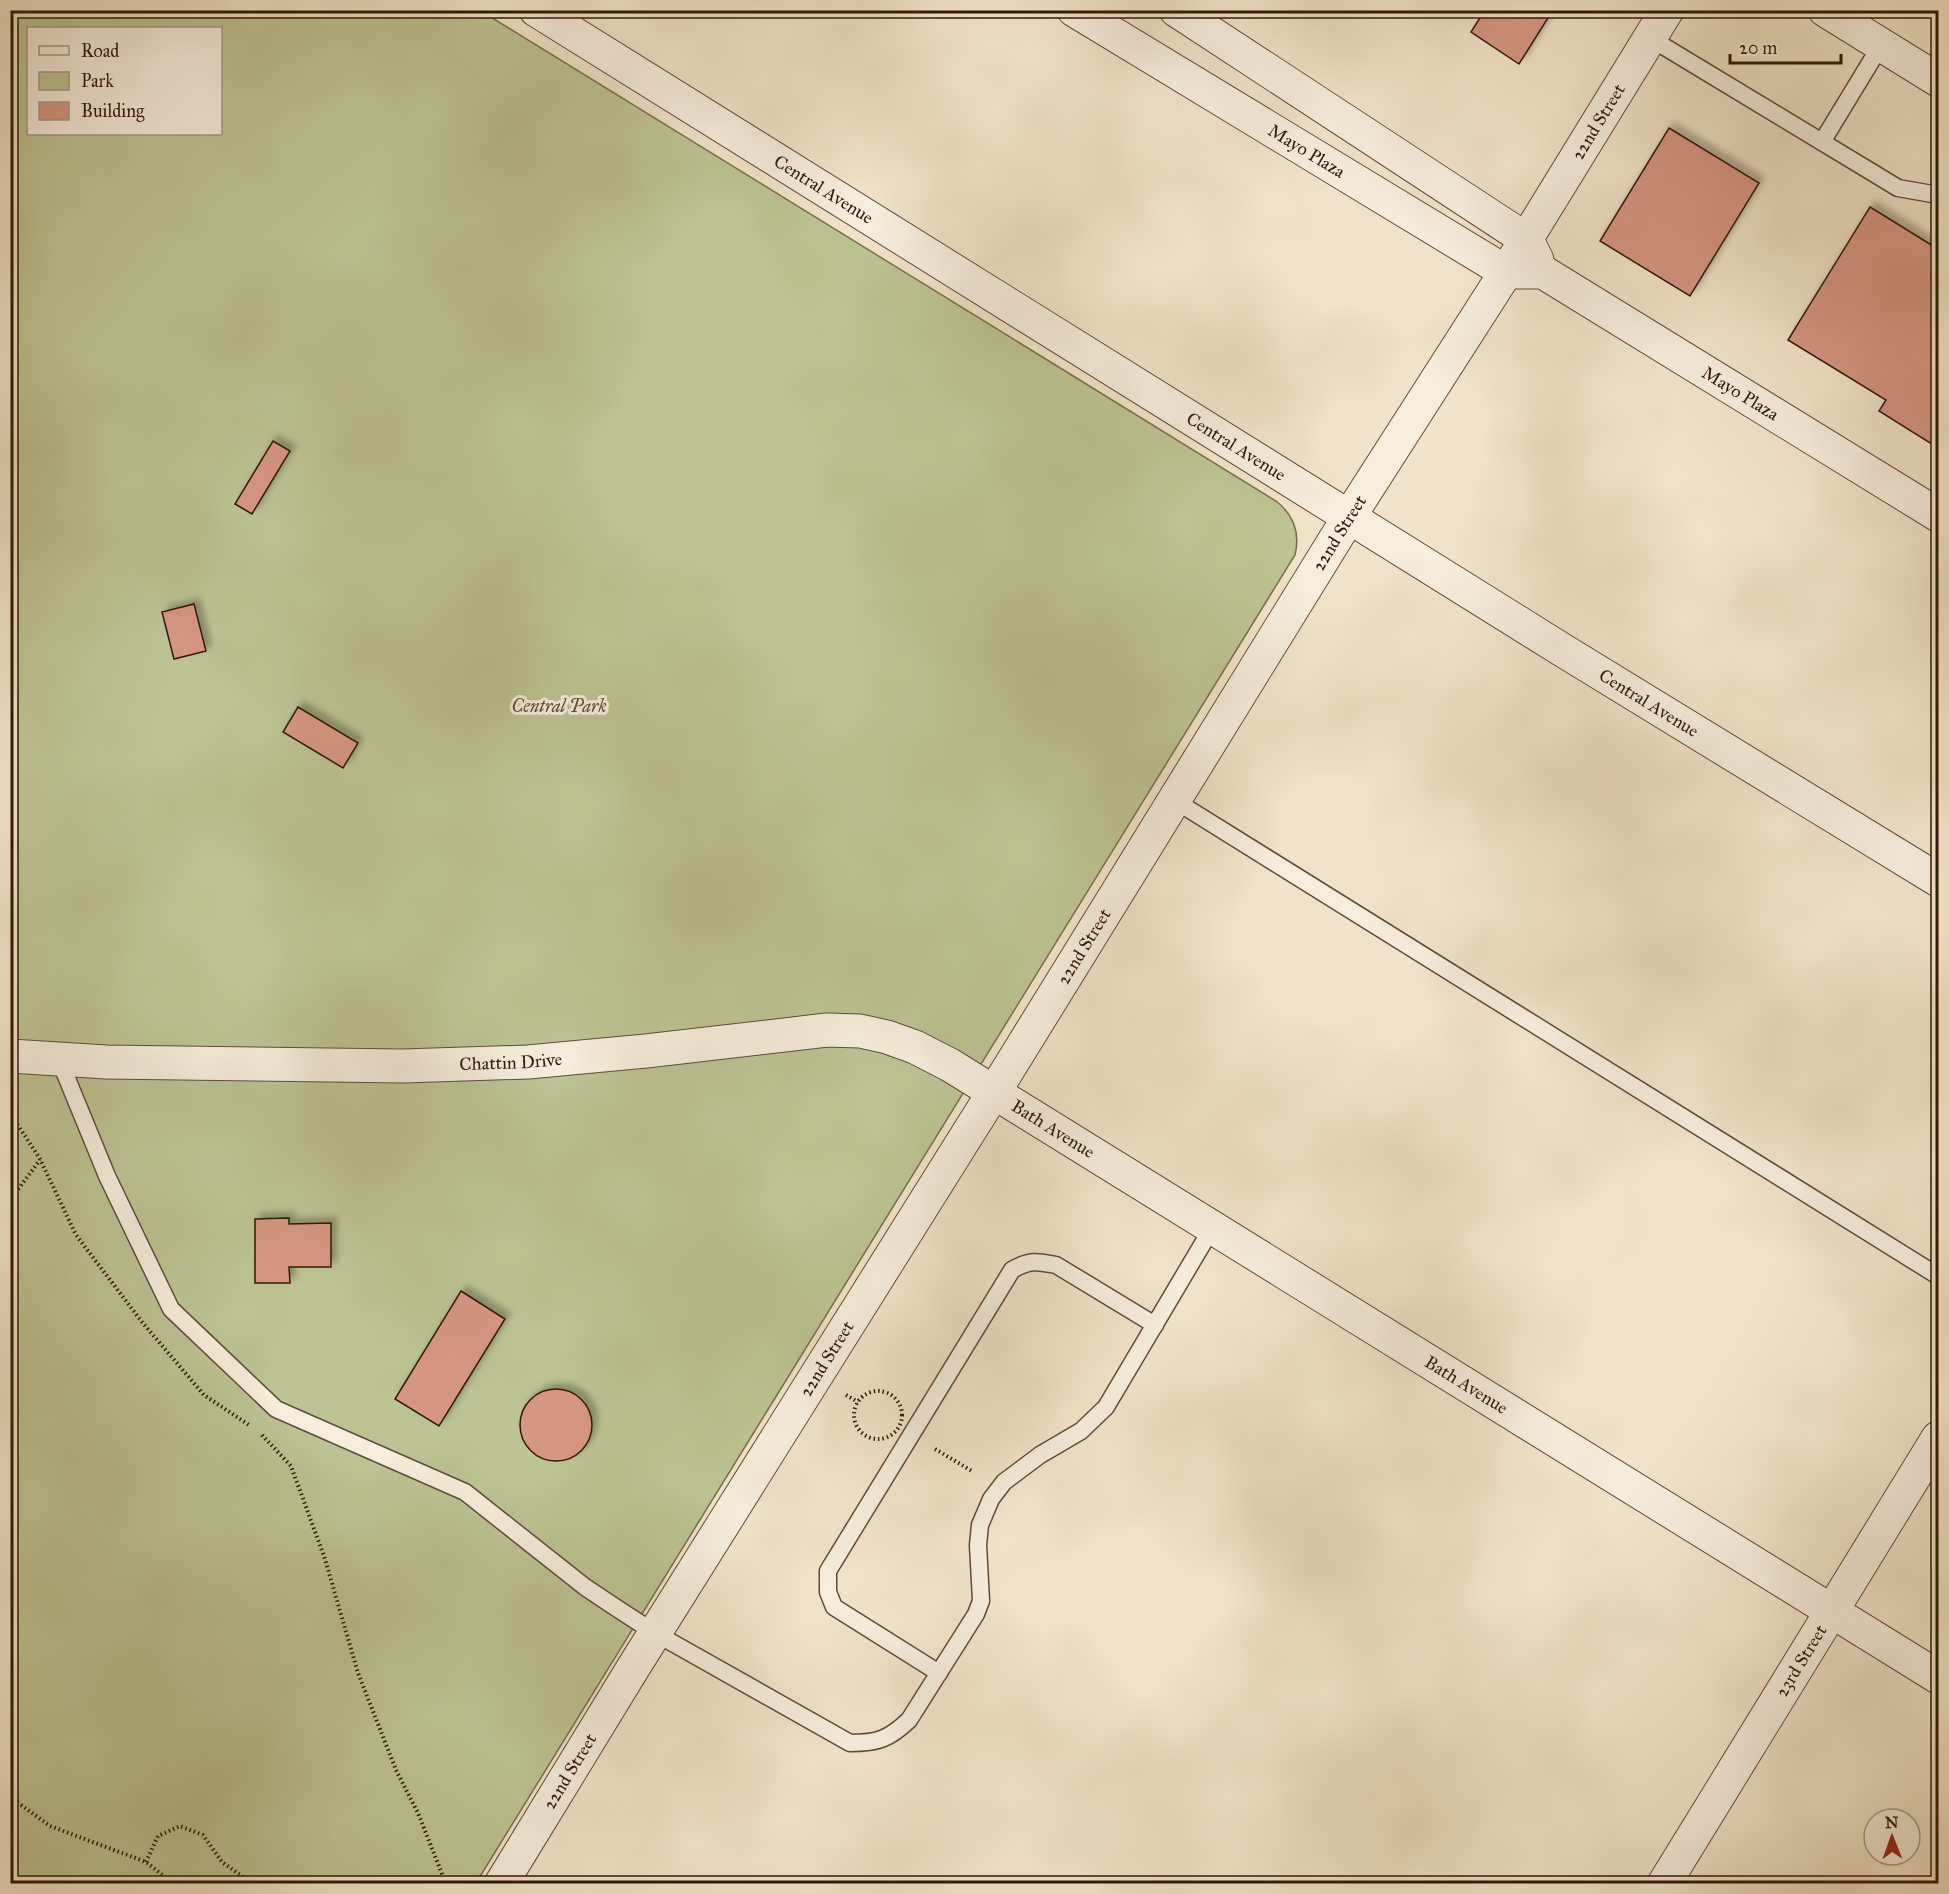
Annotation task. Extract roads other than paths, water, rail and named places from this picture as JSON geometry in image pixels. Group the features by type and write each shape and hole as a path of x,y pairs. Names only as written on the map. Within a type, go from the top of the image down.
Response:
{"street":[{"name":"Central Avenue","path":"536,10 1349,517 1938,880"},
{"name":"Mayo Plaza","path":"1074,10 1506,272"},
{"path":"1176,10 1527,240 1543,272 1506,272"},
{"name":"22nd Street","path":"501,1884 655,1633 994,1093 1349,517 1527,240 1667,10"},
{"path":"1825,10 1938,80"},
{"name":"Mayo Plaza","path":"1543,272 1938,515"},
{"name":"Chattin Drive","path":"10,1056 106,1062 402,1066 505,1063 646,1051 827,1030 860,1031 915,1047 950,1065 994,1093"},
{"name":"Bath Avenue","path":"994,1093 1938,1677"},
{"name":"23rd Street","path":"1664,1884 1938,1438"}],"lane":[{"path":"1650,38 1898,188 1938,195"},
{"path":"1822,142 1881,45"},
{"path":"1174,800 1938,1276"},
{"path":"59,1059 107,1176 171,1309 276,1409 465,1491 585,1587 655,1633 850,1743 871,1743 894,1734 909,1720 976,1614 981,1601 978,1545 980,1525 992,1499 1004,1482 1040,1455 1081,1431 1106,1407 1212,1228"},
{"path":"939,1673 834,1607 828,1592 828,1571 1006,1279 1012,1270 1025,1263 1039,1261 1056,1265 1155,1325"}],"park label":[{"name":"Central Park","path":"559,706"}]}
